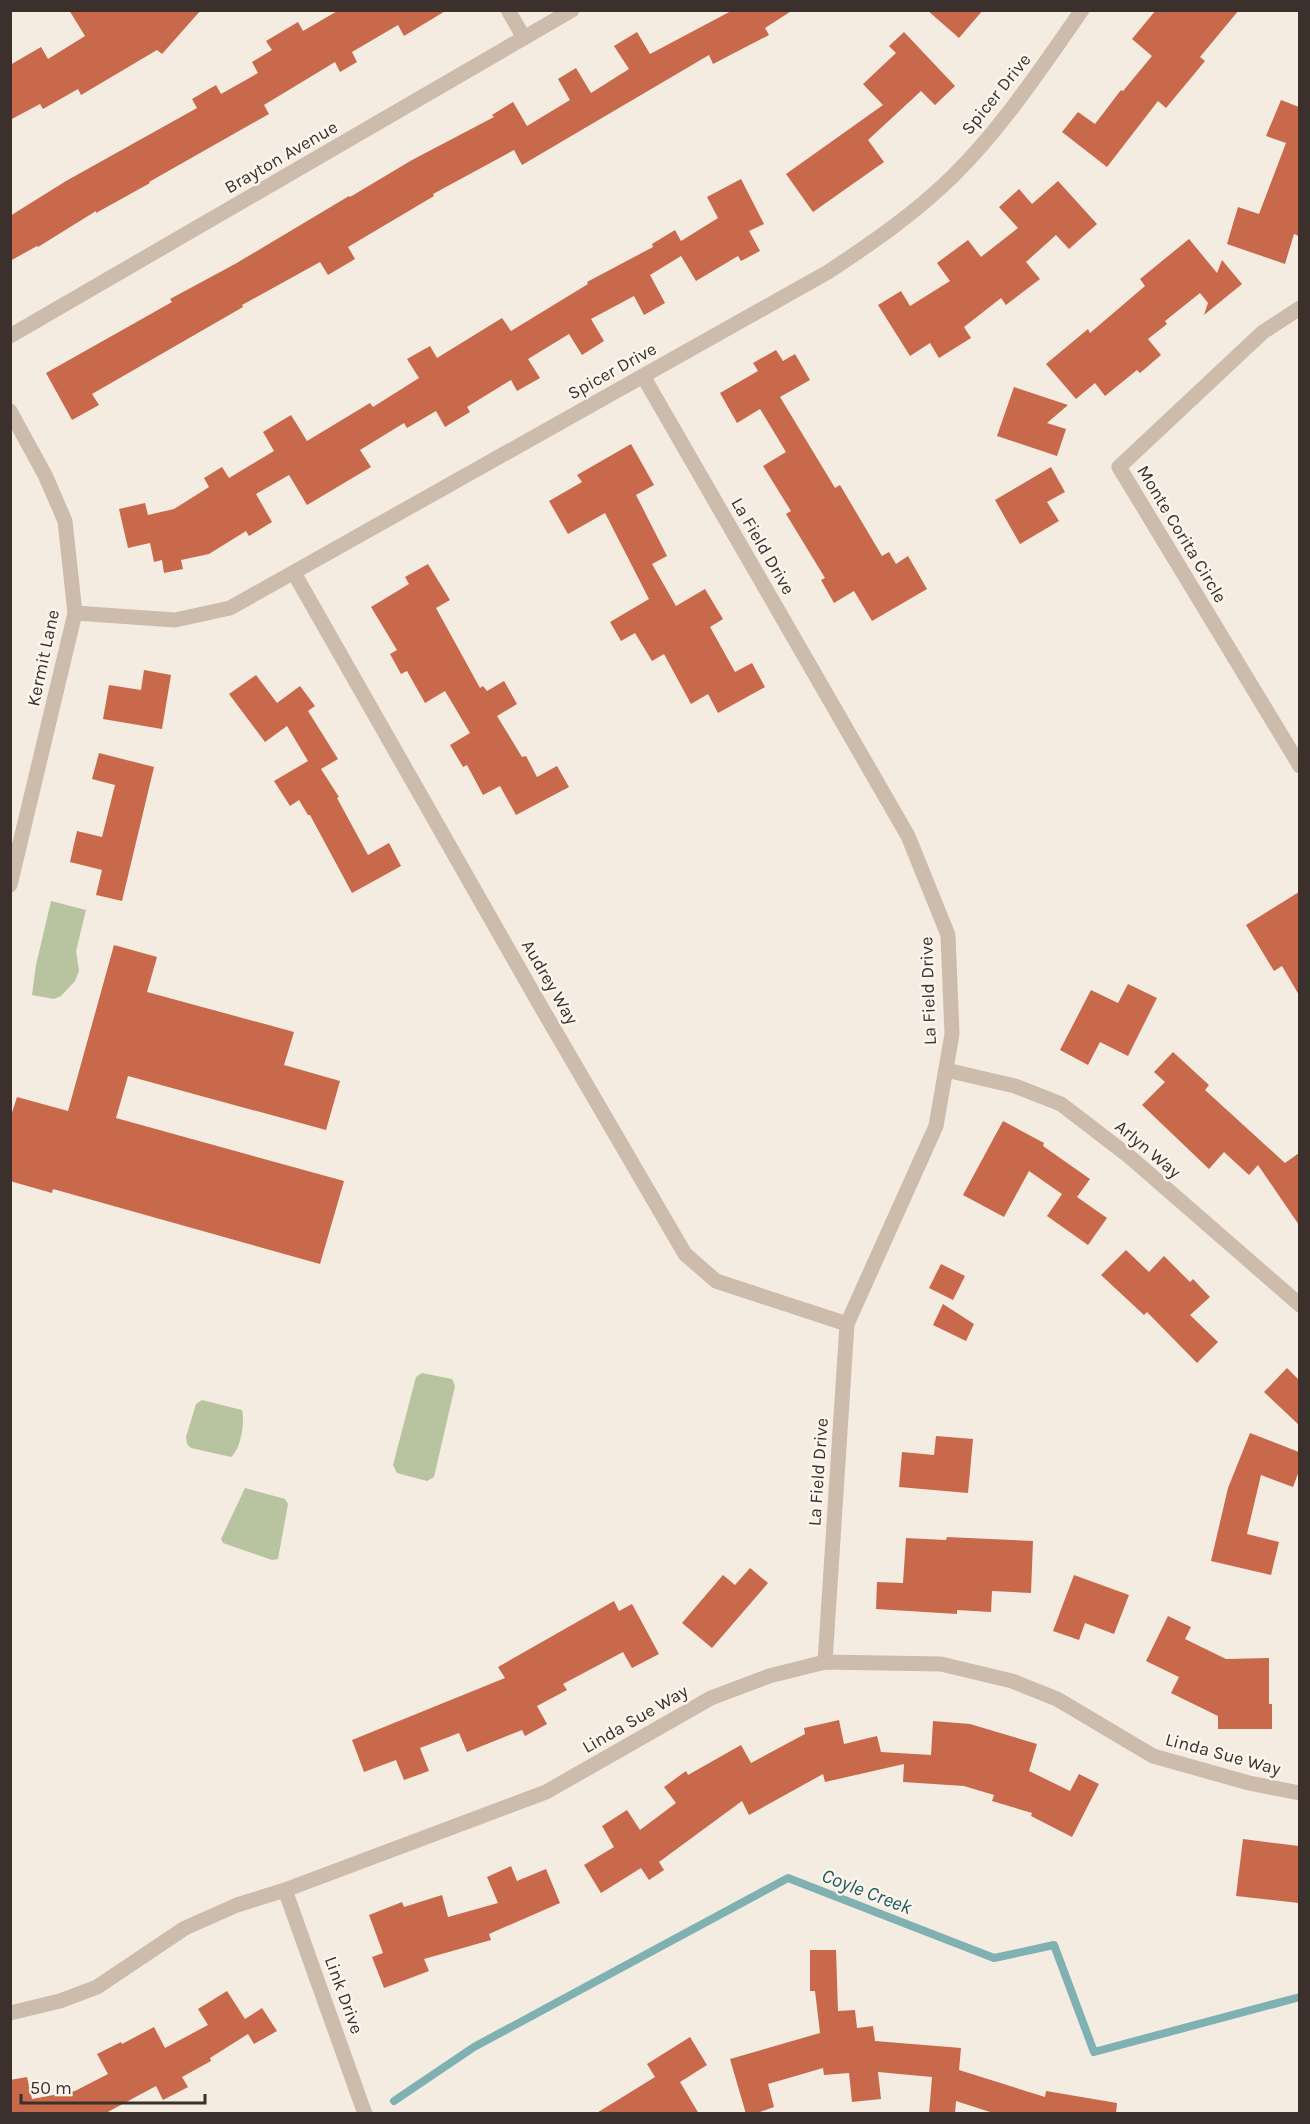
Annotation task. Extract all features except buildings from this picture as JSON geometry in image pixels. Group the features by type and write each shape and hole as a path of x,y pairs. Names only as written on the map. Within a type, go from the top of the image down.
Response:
{"street":[{"path":"508,10 524,38"},
{"name":"Brayton Avenue","path":"10,336 572,10"},
{"name":"Spicer Drive","path":"75,613 175,620 230,608 828,272 874,242 923,204 954,175 1001,121 1082,10"},
{"name":"Monte Corita Circle","path":"1299,308 1263,332 1119,467 1299,766"},
{"name":"La Field Drive","path":"643,376 908,836 948,935 952,1034 936,1126 847,1324 825,1662"},
{"name":"Kermit Lane","path":"10,411 45,475 65,521 75,613 10,885"},
{"name":"Audrey Way","path":"294,573 685,1254 716,1281 847,1324"},
{"name":"Arlyn Way","path":"946,1070 1015,1086 1061,1104 1130,1157 1299,1305"},
{"name":"Linda Sue Way","path":"10,2013 60,2001 97,1988 185,1928 237,1905 285,1890 546,1792 711,1698 769,1676 825,1662 941,1664 1012,1681 1058,1699 1153,1756 1249,1784 1299,1793"},
{"name":"Link Drive","path":"285,1890 365,2114"}],"green space":[{"path":"51,901 86,910 76,951 79,971 75,981 61,996 54,999 32,995 36,965"},
{"path":"422,1373 452,1379 455,1386 434,1477 427,1481 397,1473 393,1465 416,1377"},
{"path":"202,1400 242,1410 241,1435 231,1457 191,1448 187,1444 186,1437 196,1404"},
{"path":"245,1488 285,1499 288,1504 278,1559 272,1560 223,1543 221,1539"}],"waterway":[{"name":"Coyle Creek","path":"394,2101 474,2047 788,1878 994,1958 1054,1945 1094,2052 1300,1997"}]}
